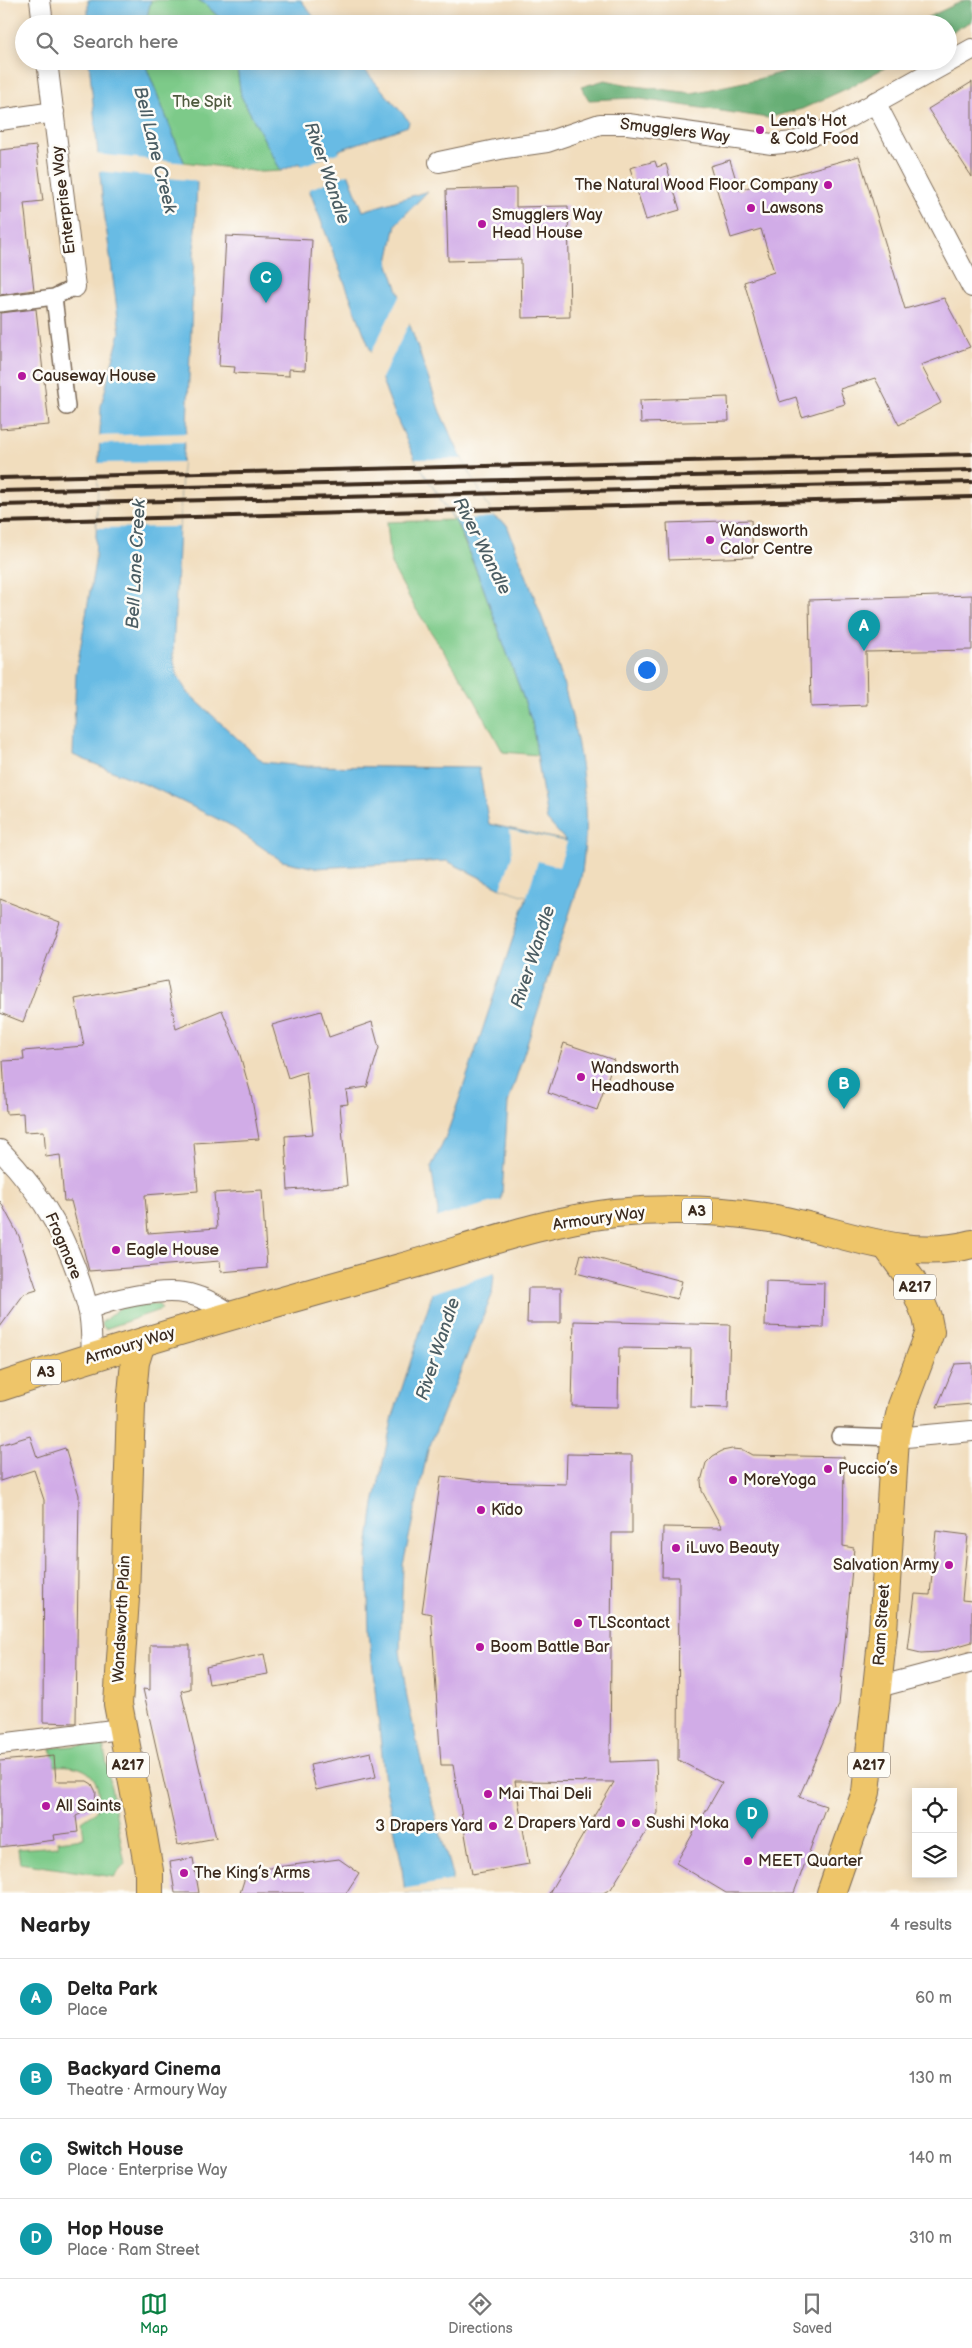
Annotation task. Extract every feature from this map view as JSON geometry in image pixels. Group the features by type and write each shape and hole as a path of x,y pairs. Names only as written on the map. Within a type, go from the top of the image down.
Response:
{"main road":[{"name":"Armoury Way","path":"0,1387 92,1357 505,1237 570,1220 614,1213 670,1210 727,1212 772,1218 888,1248 944,1251 972,1244"},
{"name":"Ram Street","path":"832,1893 866,1792 878,1687 895,1438 902,1406 930,1332 921,1298 912,1280 888,1248"},
{"name":"Wandsworth Plain","path":"141,1343 135,1362 131,1404 125,1598 118,1704 120,1729 149,1871 149,1893"}],"street":[{"path":"40,0 42,15"},
{"name":"Smugglers Way","path":"957,57 972,49"},
{"name":"Enterprise Way","path":"49,70 75,287"},
{"name":"Smugglers Way","path":"439,162 505,148 547,142 600,124 628,124 772,144 795,142 828,129 934,70"},
{"path":"875,102 972,287"},
{"path":"0,120 54,112"},
{"path":"0,304 54,298 75,287"},
{"path":"54,298 67,407"},
{"name":"Frogmore","path":"6,1157 41,1197 55,1220 70,1255 88,1309 92,1357"},
{"path":"88,1309 124,1297 182,1292 215,1304 233,1316"},
{"path":"839,1436 895,1438 972,1431"},
{"path":"878,1687 972,1662"},
{"path":"0,1744 120,1729"}],"green space":[{"path":"151,0 198,0 217,15 147,15"},
{"path":"965,0 972,0 972,21 957,29 957,15 932,15"},
{"name":"The Spit","path":"148,70 237,70 241,96 281,171 261,172 184,162"},
{"path":"790,70 881,70 848,88 802,109 768,118 634,98 589,100 581,87 605,80 634,86 692,93 758,79"},
{"path":"455,520 483,587 532,722 538,755 503,752 471,693 414,606 391,564 387,522"},
{"path":"158,1304 162,1309 105,1329 101,1323 121,1307"},
{"path":"103,1743 125,1864 114,1877 20,1863 18,1849 59,1846 58,1841 84,1838 82,1821 96,1811 98,1790 91,1775 76,1767 55,1766 51,1748"}],"water":[{"path":"88,0 151,0 147,15 88,15"},
{"path":"198,0 301,0 312,15 217,15"},
{"path":"90,70 148,70 184,162 197,183 187,426 182,462 173,656 177,675 187,692 263,762 302,766 479,768 489,824 566,841 547,820 532,722 460,529 415,459 396,417 299,163 281,171 241,96 237,70 365,70 409,121 408,126 339,150 363,211 428,191 396,224 388,262 440,412 462,459 494,517 507,525 554,654 577,742 584,787 585,833 581,878 508,1103 502,1194 492,1295 428,1450 403,1565 400,1651 407,1698 425,1778 452,1875 452,1893 405,1893 401,1861 385,1783 369,1633 367,1556 374,1504 393,1416 431,1298 438,1212 431,1167 445,1139 527,896 501,888 447,861 316,868 282,861 228,824 154,788 73,755 76,673 95,562 101,406 120,332 102,196"}],"pier":[{"path":"342,151 351,173 307,190 298,167"},
{"path":"95,154 187,163 198,181 97,171"},
{"path":"401,293 411,320 380,382 370,355"},
{"path":"189,433 187,442 96,444 96,436"},
{"path":"415,459 462,459 494,517 455,520"},
{"path":"182,462 179,527 97,528 98,463"},
{"path":"510,830 567,842 559,867 538,861 527,896 501,888 512,856"},
{"path":"505,1199 498,1272 429,1294 435,1218"},
{"path":"454,1880 454,1893 403,1893 402,1889"}],"building":[{"path":"972,82 972,177 928,109"},
{"path":"36,146 43,201 24,203 34,290 0,295 0,150"},
{"path":"859,156 905,309 944,298 970,347 921,365 941,403 899,425 875,378 840,389 845,404 802,417 796,397 780,402 744,282 774,272 761,229 731,238 710,166 730,160 739,190"},
{"path":"655,161 657,167 666,164 680,210 646,220 630,168"},
{"path":"516,188 516,207 568,206 570,317 522,318 521,259 448,261 446,190"},
{"path":"226,236 312,240 305,370 289,369 289,376 234,373 235,367 219,366"},
{"name":"Causeway House","path":"36,309 49,425 0,429 0,313"},
{"path":"728,397 729,421 641,423 640,400"},
{"name":"Wandsworth Calor Centre","path":"751,520 753,557 669,560 667,523"},
{"path":"972,595 972,650 866,652 867,705 811,707 809,600"},
{"path":"0,899 60,922 23,1022 0,1013"},
{"path":"167,981 176,1029 222,1010 240,1055 251,1094 259,1139 194,1143 198,1191 145,1195 148,1233 217,1228 214,1193 262,1190 267,1268 221,1272 220,1261 89,1271 71,1201 64,1201 60,1155 46,1157 44,1131 24,1132 23,1113 6,1114 3,1061 24,1060 23,1051 84,1046 75,999"},
{"path":"321,1011 329,1037 372,1022 379,1048 367,1087 346,1090 348,1104 340,1105 347,1186 288,1190 285,1136 313,1134 306,1072 288,1078 272,1025"},
{"name":"Wandsworth Headhouse","path":"564,1043 614,1060 597,1110 548,1093"},
{"path":"0,1201 19,1236 37,1290 24,1294 0,1327"},
{"path":"581,1254 682,1281 677,1299 576,1273"},
{"path":"766,1281 824,1283 823,1328 765,1326"},
{"path":"528,1288 561,1288 561,1323 527,1323"},
{"path":"574,1321 730,1325 728,1408 690,1407 691,1349 619,1348 618,1407 572,1406"},
{"path":"972,1363 972,1404 937,1407 955,1364"},
{"path":"30,1436 37,1457 65,1448 79,1495 76,1723 43,1722 44,1500 34,1470 0,1481 0,1445"},
{"path":"732,1449 743,1450 752,1455 844,1457 843,1546 854,1548 839,1705 799,1797 826,1806 794,1893 726,1893 676,1863 722,1783 678,1760 679,1577 662,1577 663,1527 722,1528 702,1491 701,1481 706,1463 722,1451"},
{"path":"567,1454 632,1455 632,1533 612,1533 610,1762 656,1760 658,1813 611,1889 603,1893 549,1893 614,1782 515,1781 529,1864 472,1874 453,1765 441,1765 431,1614 422,1612 441,1476 488,1482 566,1484"},
{"name":"Salvation Army","path":"936,1531 968,1535 962,1600 972,1601 972,1642 938,1652 921,1653 908,1650 915,1594 930,1595"},
{"path":"150,1645 190,1645 190,1689 181,1691 216,1838 178,1845 143,1689 150,1690"},
{"path":"264,1654 268,1674 209,1684 206,1667"},
{"path":"371,1752 376,1777 316,1790 310,1765"},
{"name":"All Saints","path":"54,1756 56,1781 87,1781 92,1784 96,1792 95,1803 89,1810 76,1816 78,1832 54,1835 55,1840 0,1847 0,1761"},
{"name":"The King’s Arms","path":"193,1858 199,1893 175,1893 170,1862"},
{"path":"339,1859 359,1873 346,1893 240,1893 247,1871"}],"railway":[{"path":"0,478 972,454"},
{"path":"0,491 972,470"},
{"path":"0,505 972,482"},
{"path":"0,522 972,497"}],"place":[{"name":"Lena's Hot & Cold Food","path":"760,130"},
{"name":"The Natural Wood Floor Company","path":"828,185"},
{"name":"Lawsons","path":"751,208"},
{"name":"Smugglers Way Head House","path":"482,224"},
{"name":"Switch House","path":"266,303"},
{"name":"Causeway House","path":"22,376"},
{"name":"Wandsworth Calor Centre","path":"710,540"},
{"name":"Delta Park","path":"864,651"},
{"name":"Wandsworth Headhouse","path":"581,1077"},
{"name":"Backyard Cinema","path":"844,1109"},
{"name":"Eagle House","path":"116,1250"},
{"name":"Puccio’s","path":"828,1469"},
{"name":"MoreYoga","path":"733,1480"},
{"name":"Kïdo","path":"481,1510"},
{"name":"iLuvo Beauty","path":"676,1548"},
{"name":"Salvation Army","path":"949,1565"},
{"name":"TLScontact","path":"578,1623"},
{"name":"Boom Battle Bar","path":"480,1647"},
{"name":"Mai Thai Deli","path":"488,1794"},
{"name":"All Saints","path":"46,1806"},
{"name":"2 Drapers Yard","path":"621,1823"},
{"name":"Sushi Moka","path":"636,1823"},
{"name":"3 Drapers Yard","path":"493,1826"},
{"name":"Hop House","path":"752,1839"},
{"name":"MEET Quarter","path":"748,1861"},
{"name":"The King’s Arms","path":"184,1873"}],"water label":[{"name":"Bell Lane Creek","path":"155,150"},
{"name":"River Wandle","path":"327,173"},
{"name":"River Wandle","path":"482,546"},
{"name":"Bell Lane Creek","path":"136,564"},
{"name":"River Wandle","path":"533,957"},
{"name":"River Wandle","path":"438,1349"}]}
